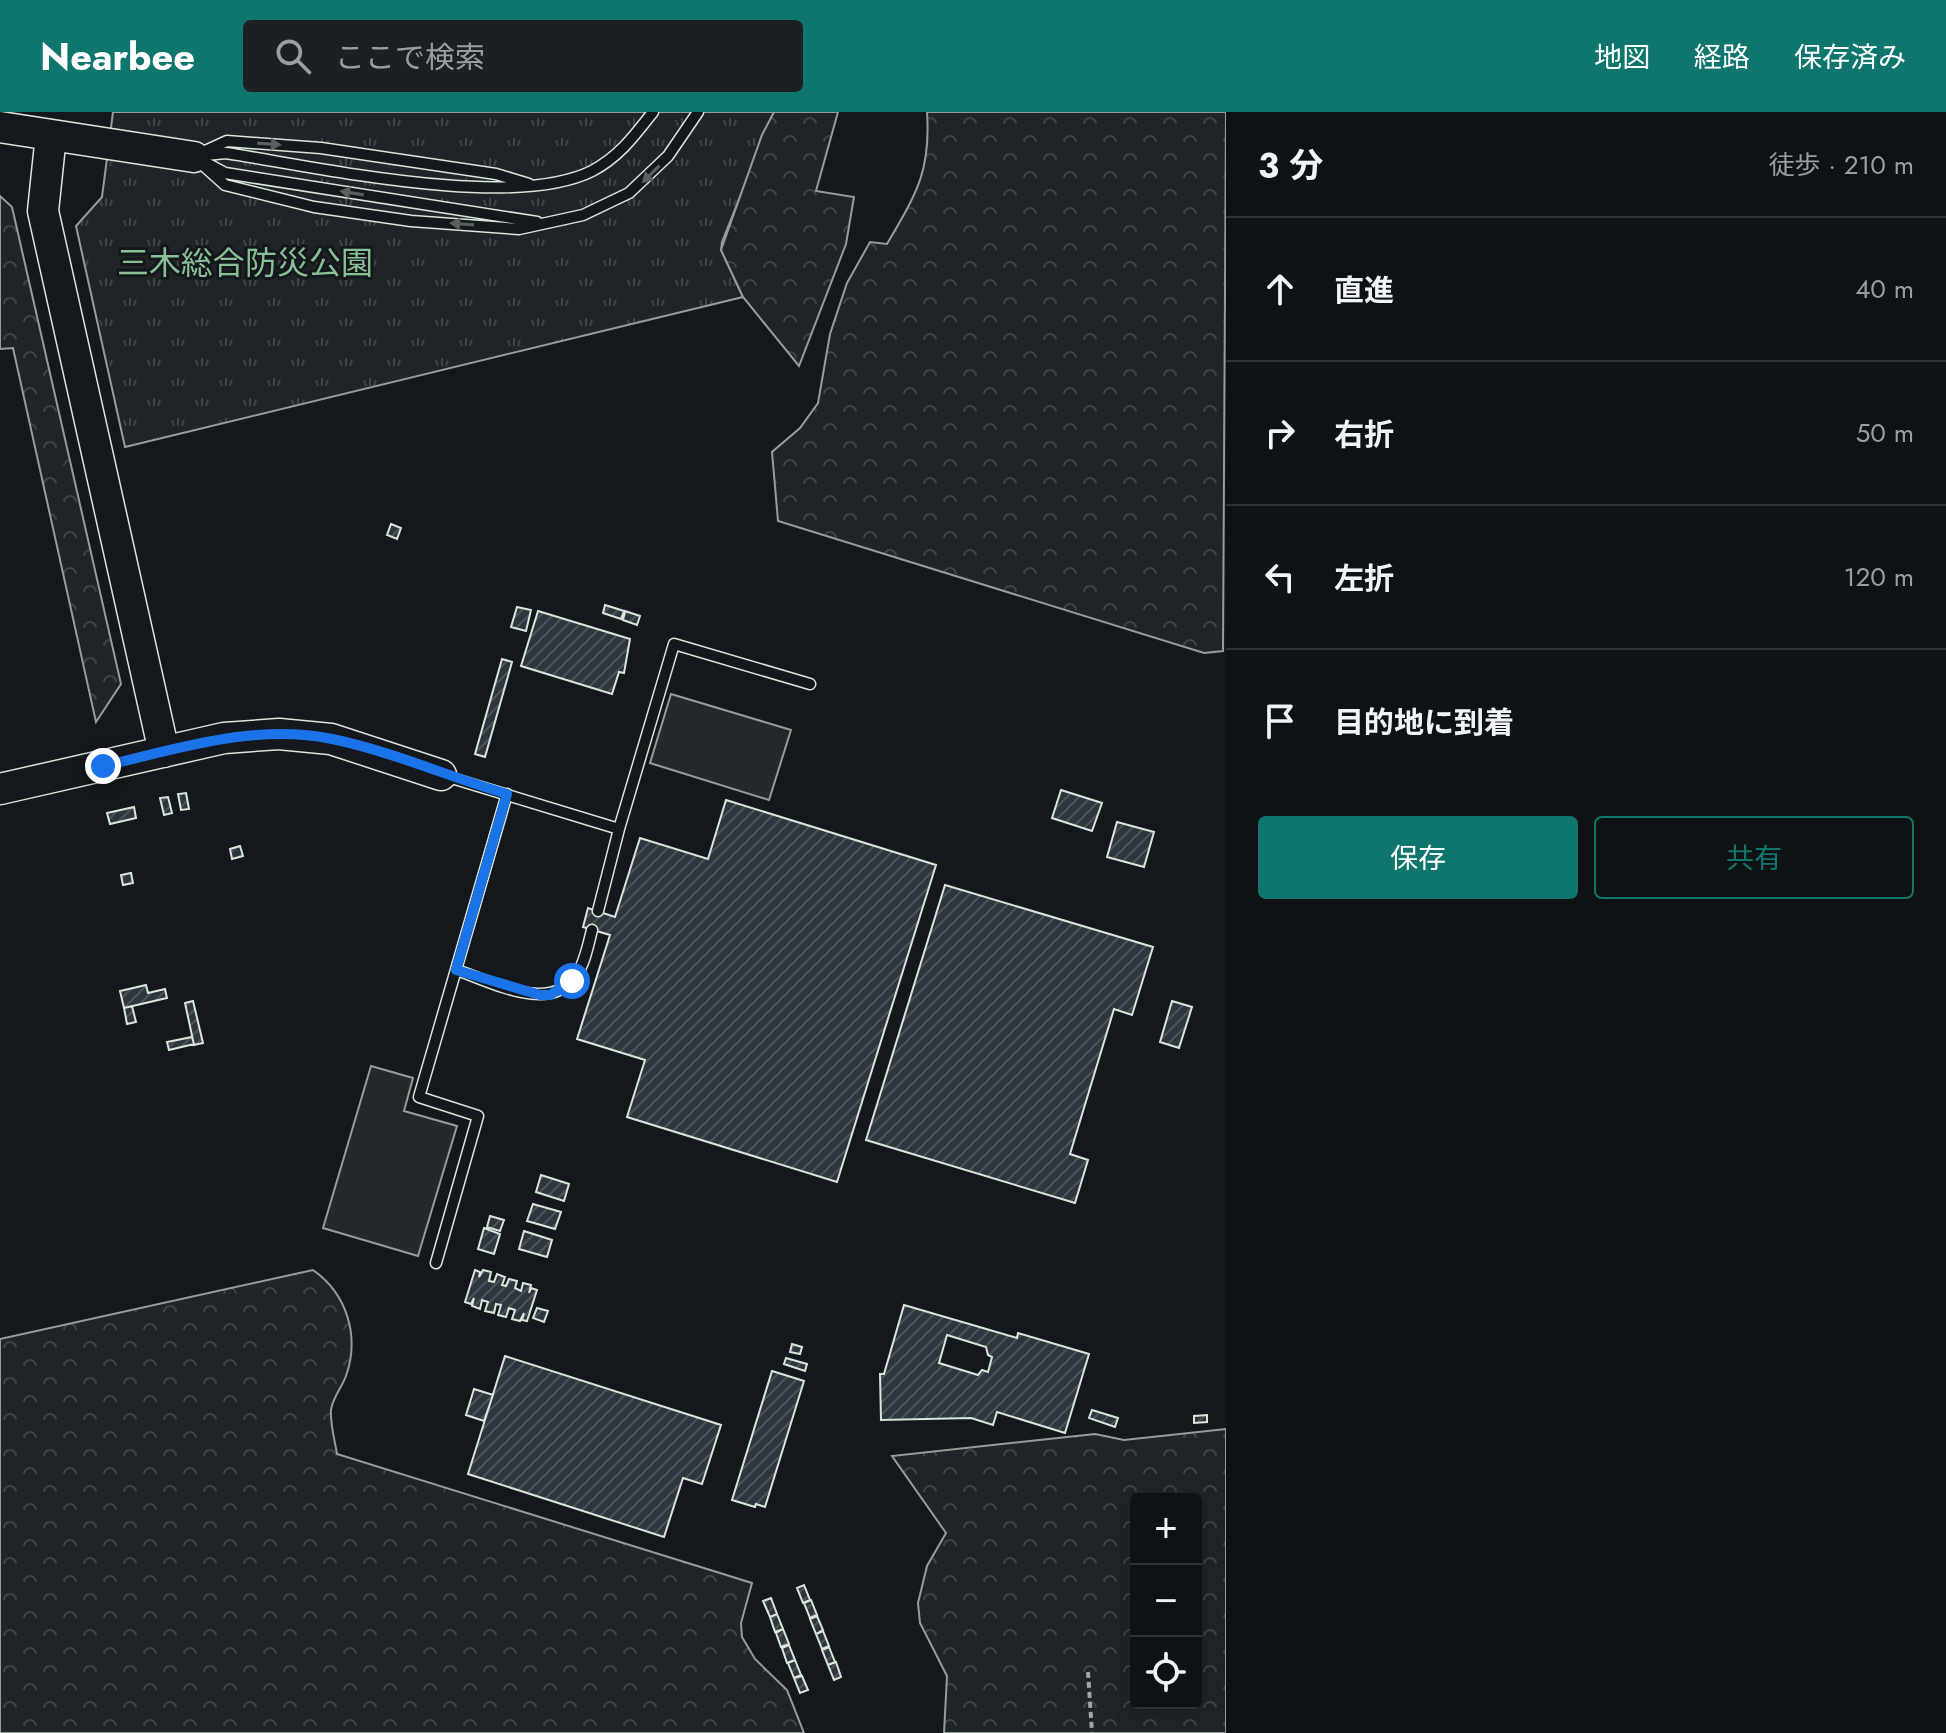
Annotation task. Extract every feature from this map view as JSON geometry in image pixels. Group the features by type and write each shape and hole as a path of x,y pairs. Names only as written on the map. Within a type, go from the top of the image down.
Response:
{"street":[{"path":"0,127 194,157"},
{"path":"51,135 43,211 164,752"},
{"path":"0,789 224,738 297,735 356,745 441,775"}],"lane":[{"path":"194,157 226,153 417,182 497,188 536,185 567,180 604,164 627,146 653,112"},
{"path":"194,157 225,185 314,207 411,221 519,229 583,215 629,193 668,156 698,112"},
{"path":"194,157 227,141 321,148 496,174 536,185"},
{"path":"194,157 225,173 518,216 539,223"},
{"path":"598,911 674,644 810,684"},
{"path":"441,775 619,829"},
{"path":"436,1263 478,1116 419,1097 507,794"},
{"path":"456,970 531,994 550,995 578,974 592,930"}],"path":[{"path":"1088,1672 1092,1733"}],"green space":[{"name":"三木総合防災公園","path":"113,112 774,112 722,242 721,250 743,297 125,447 76,226 102,197"},
{"path":"774,112 838,112 816,191 854,197 846,244 799,366 743,297 721,250 762,135"},
{"path":"927,112 1226,112 1223,651 1204,653 778,521 772,452 800,428 818,403 830,334 847,283 870,242 887,244 913,196 927,151"},
{"path":"0,196 12,207 121,684 96,722 13,348 0,349"},
{"path":"313,1270 334,1291 348,1317 351,1331 350,1361 331,1410 337,1454 752,1583 741,1623 742,1637 755,1659 787,1690 804,1733 0,1733 0,1339"},
{"path":"1226,1429 1226,1733 944,1733 947,1676 920,1623 918,1603 927,1566 946,1533 892,1456 1095,1434 1124,1440"}],"shaded area":[{"path":"671,694 791,730 769,800 650,763"},
{"path":"371,1066 413,1078 404,1111 457,1126 418,1256 323,1228"}],"building":[{"path":"391,524 401,528 397,539 387,535"},
{"path":"605,605 624,611 621,619 603,613"},
{"path":"517,607 531,610 526,631 511,627"},
{"path":"538,611 630,639 624,673 619,672 612,694 521,666"},
{"path":"625,611 640,616 637,625 623,620"},
{"path":"502,659 512,662 485,757 475,754"},
{"path":"1061,790 1102,803 1092,831 1052,818"},
{"path":"186,793 189,809 181,810 178,794"},
{"path":"168,797 172,813 164,815 160,798"},
{"path":"726,800 936,865 837,1182 627,1117 645,1060 577,1039 610,935 583,927 588,908 615,917 640,838 708,859"},
{"path":"134,807 136,818 110,824 107,813"},
{"path":"1117,822 1154,832 1144,867 1107,857"},
{"path":"240,846 243,856 232,859 230,849"},
{"path":"131,873 133,883 123,885 121,875"},
{"path":"945,885 1153,947 1132,1015 1114,1009 1070,1154 1088,1160 1075,1203 866,1140"},
{"path":"146,985 148,993 165,989 167,998 124,1008 120,991"},
{"path":"193,1001 203,1043 194,1045 185,1003"},
{"path":"1172,1001 1192,1007 1179,1048 1160,1042"},
{"path":"132,1006 136,1022 127,1024 124,1008"},
{"path":"192,1037 194,1044 169,1050 167,1042"},
{"path":"541,1175 569,1184 564,1201 536,1192"},
{"path":"533,1204 561,1212 555,1229 527,1221"},
{"path":"490,1216 504,1220 500,1231 487,1227"},
{"path":"484,1228 500,1234 494,1254 478,1249"},
{"path":"524,1231 552,1240 547,1257 519,1249"},
{"path":"475,1270 480,1272 479,1277 483,1270 491,1272 489,1281 494,1282 497,1274 505,1277 502,1285 506,1286 509,1279 517,1281 515,1288 521,1291 523,1283 531,1285 529,1293 531,1288 537,1290 527,1321 522,1320 524,1313 520,1321 512,1319 515,1310 509,1308 506,1317 498,1315 501,1305 496,1304 494,1313 485,1311 488,1302 482,1300 480,1309 472,1306 474,1298 471,1304 465,1302"},
{"path":"904,1305 1017,1338 1018,1333 1089,1354 1065,1433 997,1412 993,1425 971,1418 881,1420 880,1374 884,1374","holes":["947,1335 986,1347 988,1355 992,1357 988,1372 982,1370 978,1375 939,1363"]},
{"path":"537,1308 548,1311 544,1322 533,1318"},
{"path":"792,1344 802,1347 800,1354 790,1352"},
{"path":"505,1356 721,1425 702,1484 683,1478 664,1537 468,1474"},
{"path":"786,1358 807,1364 805,1371 784,1364"},
{"path":"772,1371 804,1381 765,1507 756,1504 755,1507 732,1500"},
{"path":"474,1389 493,1395 484,1421 466,1415"},
{"path":"1092,1410 1118,1418 1115,1427 1089,1418"},
{"path":"1207,1415 1207,1422 1194,1423 1194,1416"},
{"path":"804,1585 810,1600 803,1603 797,1588"},
{"path":"771,1598 777,1614 770,1617 763,1601"},
{"path":"811,1600 817,1615 810,1618 804,1603"},
{"path":"777,1614 783,1629 775,1632 770,1617"},
{"path":"817,1616 823,1630 816,1634 810,1619"},
{"path":"783,1629 789,1644 781,1647 776,1633"},
{"path":"823,1631 829,1646 822,1649 816,1634"},
{"path":"789,1645 795,1660 787,1663 782,1648"},
{"path":"829,1647 835,1662 828,1665 822,1650"},
{"path":"795,1660 801,1675 794,1678 788,1663"},
{"path":"836,1662 841,1677 834,1680 828,1665"},
{"path":"802,1676 808,1690 800,1693 794,1678"}],"route":[{"path":"103,766 224,738 297,735 364,747 441,775 507,794 456,970 540,995 550,995 572,981"}]}
